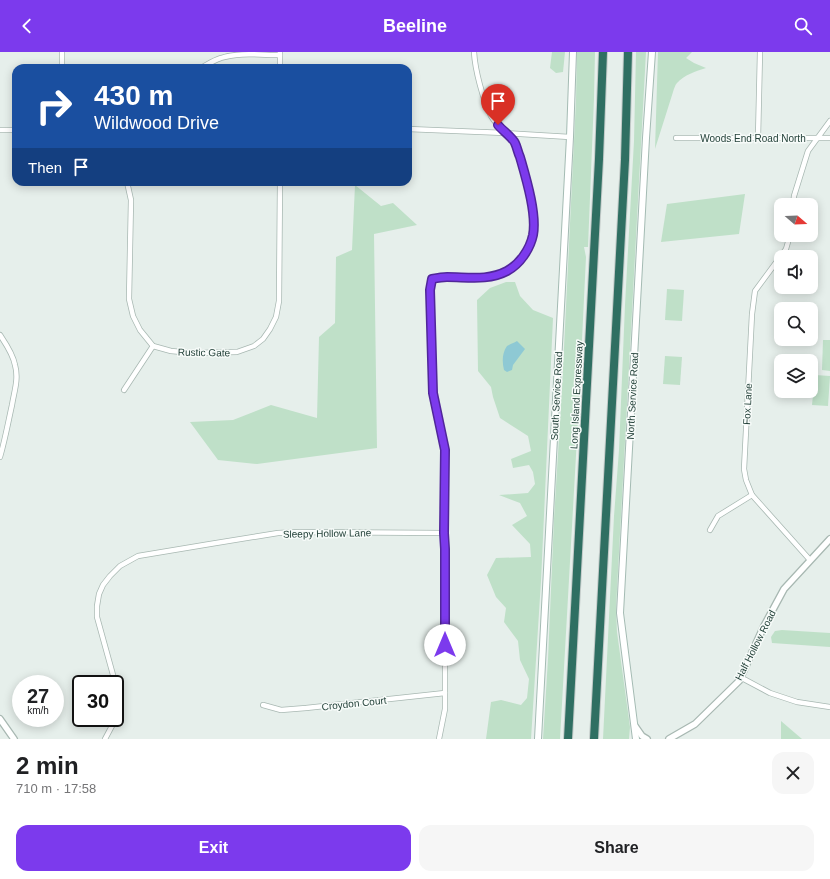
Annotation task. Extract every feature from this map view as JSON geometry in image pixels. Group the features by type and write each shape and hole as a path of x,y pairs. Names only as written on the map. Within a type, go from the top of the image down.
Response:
{"highway":[{"name":"Long Island Expressway","path":"568,739 599,159 602,52"},
{"path":"594,739 625,160 628,52"}],"main road":[{"name":"South Service Road","path":"538,739 570,137 572,52"},
{"name":"North Service Road","path":"636,739 620,613 652,52"}],"street":[{"path":"62,52 62,64"},
{"path":"440,739 445,709 445,450 433,393 430,290 432,279 446,277 485,278 508,271 519,262 528,249 533,234 534,220 531,199 514,141 505,133 492,117 478,75 474,52"},
{"path":"758,138 760,52"},
{"path":"207,64 221,58 235,55 280,54"},
{"path":"794,198 808,151 830,122"},
{"path":"412,128 570,137"},
{"path":"0,130 12,130"},
{"name":"Woods End Road North","path":"676,138 830,138"},
{"path":"124,390 153,346 140,330 132,316 129,299 131,200 128,186"},
{"name":"Rustic Gate","path":"153,346 171,351 193,353 237,352 254,346 263,339 276,317 279,301 280,186"},
{"name":"Fox Lane","path":"788,242 786,249 756,291 752,314 744,469 746,480 752,494 810,560"},
{"path":"0,335 14,359 17,376 0,457"},
{"path":"710,530 718,516 752,494"},
{"name":"Sleepy Hollow Lane","path":"113,675 97,617 99,594 103,585 120,566 138,556 278,533 444,533"},
{"name":"Half Hollow Road","path":"669,739 695,724 738,681 764,626 784,589 830,539"},
{"path":"740,677 770,693 790,700 830,707"},
{"name":"Croydon Court","path":"263,705 281,710 445,693"},
{"path":"0,719 14,739"},
{"path":"634,726 642,736 647,739"},
{"path":"105,739 111,727"}],"green space":[{"path":"552,52 565,52 563,72 556,73 550,68"},
{"path":"577,52 595,52 588,247 584,247 586,257 579,402 560,739 543,739 562,389"},
{"path":"636,52 646,52 616,608 617,632 630,727 629,739 603,739 634,141"},
{"path":"658,52 692,52 686,58 706,68 694,72 676,84 655,149"},
{"path":"355,186 381,206 393,203 417,225 374,234 377,448 257,464 218,460 190,422 233,420 271,405 317,418 319,337 335,323 336,257 352,250"},
{"path":"745,194 739,234 661,242 667,204"},
{"path":"506,282 515,282 520,296 533,310 553,318 541,581 531,739 486,739 491,702 501,700 521,705 527,698 529,679 520,660 518,641 504,622 506,608 496,597 487,575 496,558 531,557 530,544 512,525 527,516 520,503 499,495 528,493 535,484 533,472 529,465 513,468 511,459 531,451 528,436 500,418 491,387 478,371 477,300 490,288"},
{"path":"667,289 684,290 682,321 665,320"},
{"path":"823,340 830,340 830,371 822,370"},
{"path":"665,356 682,357 680,385 663,384"},
{"path":"818,375 830,376 828,406 812,405 813,398 818,398"},
{"path":"782,630 830,633 830,647 772,643 771,637 775,631"},
{"path":"781,721 802,739 781,739"}],"water":[{"path":"517,341 525,349 513,365 512,370 507,372 503,367 504,352 507,346"}],"route":[{"path":"445,645 444,533 446,471 445,450 433,393 430,290 432,279 446,277 485,278 508,271 519,262 528,249 533,234 534,220 529,188 514,141 498,125"}]}
